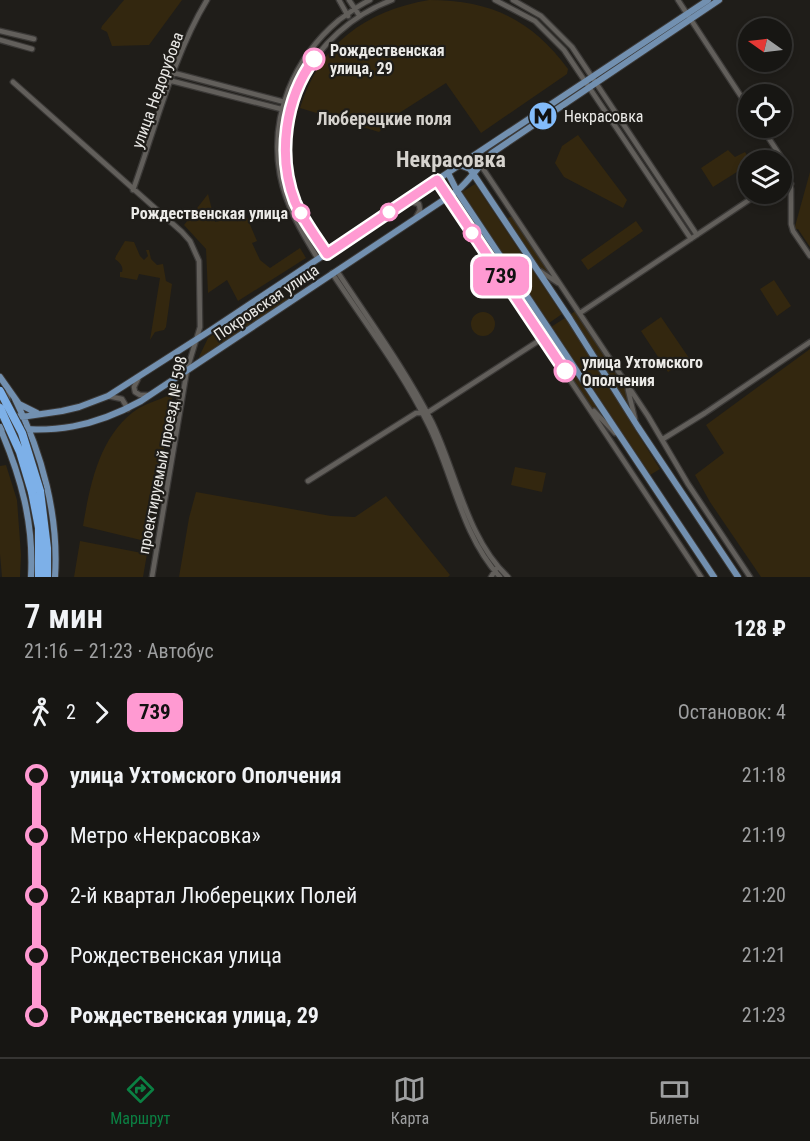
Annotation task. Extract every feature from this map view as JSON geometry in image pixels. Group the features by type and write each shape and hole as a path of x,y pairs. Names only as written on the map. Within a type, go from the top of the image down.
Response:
{"highway":[{"path":"0,391 22,433 46,529 47,577"},
{"path":"0,407 36,492 39,577"}],"main road":[{"name":"Покровская улица","path":"689,17 708,0"},
{"name":"Покровская улица","path":"108,396 460,165 719,0"},
{"name":"Покровская улица","path":"125,410 457,191 492,153 588,84"},
{"path":"460,165 468,167 536,267 638,427 738,577"},
{"path":"448,173 457,191 714,577"},
{"path":"2,380 24,416 39,459 54,526 55,577"},
{"path":"0,417 45,414 79,407 108,396"},
{"path":"15,399 24,408 45,414"},
{"path":"31,577 27,512 14,461 0,428 55,430 82,426 125,410"},
{"path":"39,459 38,440 43,434 55,430"}],"street":[{"name":"улица Недорубова","path":"133,190 187,39 207,0"},
{"path":"339,0 351,21"},
{"path":"349,0 359,15"},
{"path":"318,259 292,213 280,175 278,140 282,110 300,64 322,34 347,14 370,0"},
{"path":"327,254 295,202 288,174 286,134 292,104 311,62 323,46 359,15 392,0"},
{"path":"495,0 534,21 552,37 573,62 692,239"},
{"path":"513,0 541,16 581,58 697,235"},
{"path":"678,0 738,92"},
{"path":"334,24 340,26 339,31"},
{"path":"0,31 34,39"},
{"path":"0,40 32,49"},
{"path":"573,62 577,63 581,58"},
{"path":"174,73 292,104"},
{"path":"172,81 291,112"},
{"path":"13,82 133,190"},
{"path":"610,119 617,115"},
{"path":"460,165 468,162 480,164 663,439 688,484 750,577"},
{"path":"437,180 701,577"},
{"name":"проектируемый проезд № 598","path":"133,190 182,232 195,250 201,273 198,339 187,370 152,577"},
{"path":"403,202 413,201 419,204 420,210 414,219"},
{"path":"580,313 743,204"},
{"path":"791,204 792,227 810,256"},
{"path":"310,246 316,246 317,239"},
{"path":"536,267 560,284"},
{"path":"334,272 424,412 446,454 479,537 497,573 508,577"},
{"path":"515,277 525,310"},
{"path":"200,322 206,328 217,326"},
{"path":"308,481 416,412 424,412 543,338"},
{"path":"663,439 709,411 810,342"},
{"path":"139,377 134,384 134,391 138,395 149,395"},
{"path":"0,407 9,395 2,380"},
{"path":"627,384 638,427"},
{"path":"162,386 169,385 175,388 182,406"},
{"path":"108,396 122,399 125,410"},
{"path":"587,405 626,444"},
{"path":"14,461 14,449 16,445 23,442 30,443 39,459"},
{"path":"491,577 497,573"}],"shaded area":[{"path":"124,0 182,0 149,45 112,46 107,32 101,29"},
{"path":"429,0 471,4 508,16 539,37 568,69 567,74 481,133 446,83 379,126 381,130 379,132 300,108 320,66 348,34 365,22 385,13"},
{"path":"578,135 627,200 623,208 564,177 555,163 562,146"},
{"path":"728,150 735,157 738,156 738,171 713,187 701,168"},
{"path":"810,172 810,247 798,229 794,230"},
{"path":"475,184 562,314 549,323 462,192"},
{"path":"208,194 215,222 246,215 257,241 252,243 260,260 270,268 300,248 306,258 238,301 227,280 208,293 206,249 184,225"},
{"path":"512,216 555,279 539,267 512,227 508,218"},
{"path":"636,221 643,231 588,270 581,260"},
{"path":"125,241 134,242 144,260 148,256 146,250 149,250 151,259 157,265 163,264 166,281 172,284 166,327 164,330 155,332 150,340 160,278 139,274 137,280 120,277 122,268 115,259"},
{"path":"774,280 791,306 777,316 760,289"},
{"path":"281,289 288,302 200,359 208,338"},
{"path":"575,311 625,385 632,414 570,315"},
{"path":"483,312 492,315 495,324 492,333 483,336 474,333 471,324 474,315"},
{"path":"661,317 689,358 668,372 641,331"},
{"path":"565,318 660,469 650,475 551,327"},
{"path":"545,330 608,423 588,404 541,333"},
{"path":"810,349 810,577 761,577 710,502 695,475 724,453 706,425"},
{"path":"169,395 172,398 149,542 83,526 89,493 99,461 115,431 139,408"},
{"path":"6,465 17,500 21,555 20,577 2,577 0,466"},
{"path":"515,467 546,473 542,492 511,485"},
{"path":"196,492 331,516 355,517 386,496 450,575 448,577 179,577"},
{"path":"80,541 147,554 143,577 74,577"}],"bus line":[{"name":"739","path":"314,59 301,81 292,104 286,134 286,153 288,174 295,202 327,254 437,180 565,371"}],"place":[{"name":"Рождественская улица, 29","path":"314,59"},
{"name":"Некрасовка","path":"543,116"},
{"name":"Рождественская улица","path":"301,213"},
{"name":"улица Ухтомского Ополчения","path":"565,371"}],"district":[{"name":"Люберецкие поля","path":"384,119"},
{"name":"Некрасовка","path":"451,159"}]}
